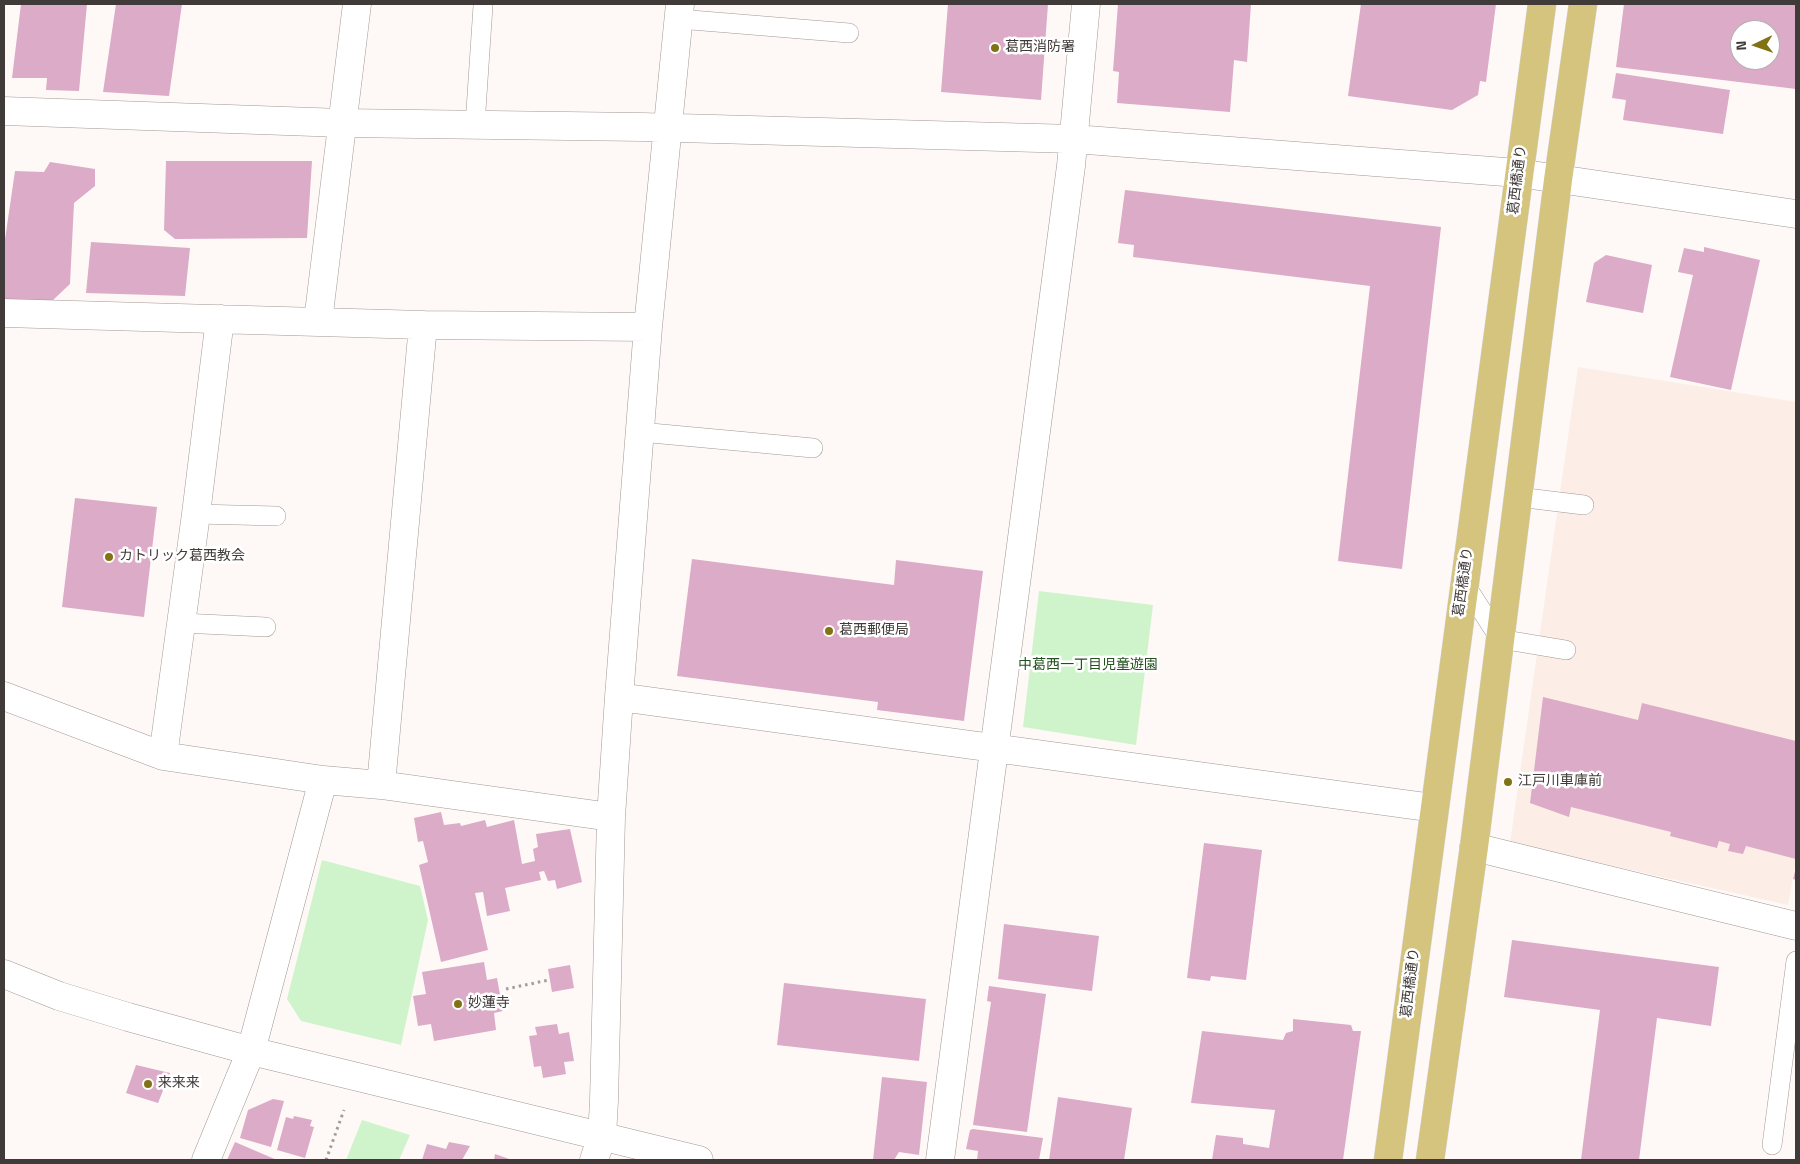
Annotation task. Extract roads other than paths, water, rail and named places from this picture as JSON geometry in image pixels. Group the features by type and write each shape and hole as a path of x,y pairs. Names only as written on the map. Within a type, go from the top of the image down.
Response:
{"main road":[{"name":"葛西橋通り","path":"1388,1160 1542,4"},
{"path":"1430,1160 1474,848 1558,180 1583,4"}],"street":[{"path":"318,321 358,4"},
{"path":"940,1160 1074,140 1086,4"},
{"path":"598,1148 619,697 648,327 680,11"},
{"path":"4,111 342,123 668,128 1074,140 1518,173 1796,214"},
{"path":"4,312 423,325 648,327"},
{"path":"163,756 220,319"},
{"path":"381,786 423,325"},
{"path":"4,696 163,756 323,780 612,817"},
{"path":"619,697 1434,808"},
{"path":"206,1160 251,1051 323,780"},
{"path":"1474,848 1796,926"},
{"path":"4,974 59,996 128,1017 598,1148 699,1160"}],"lane":[{"path":"475,125 483,6"},
{"path":"680,11 849,33"},
{"path":"640,432 813,448"},
{"path":"1518,497 1584,505"},
{"path":"196,514 276,516"},
{"path":"1464,584 1500,640 1566,650"},
{"path":"181,623 266,627"},
{"path":"1772,1145 1796,962"}],"place":[{"name":"葛西消防署","path":"995,48"},
{"name":"カトリック葛西教会","path":"109,557"},
{"name":"葛西郵便局","path":"829,631"},
{"name":"江戸川車庫前","path":"1508,782"},
{"name":"妙蓮寺","path":"458,1004"},
{"name":"来来来","path":"148,1084"}],"park label":[{"name":"中葛西一丁目児童遊園","path":"1088,666"}]}
